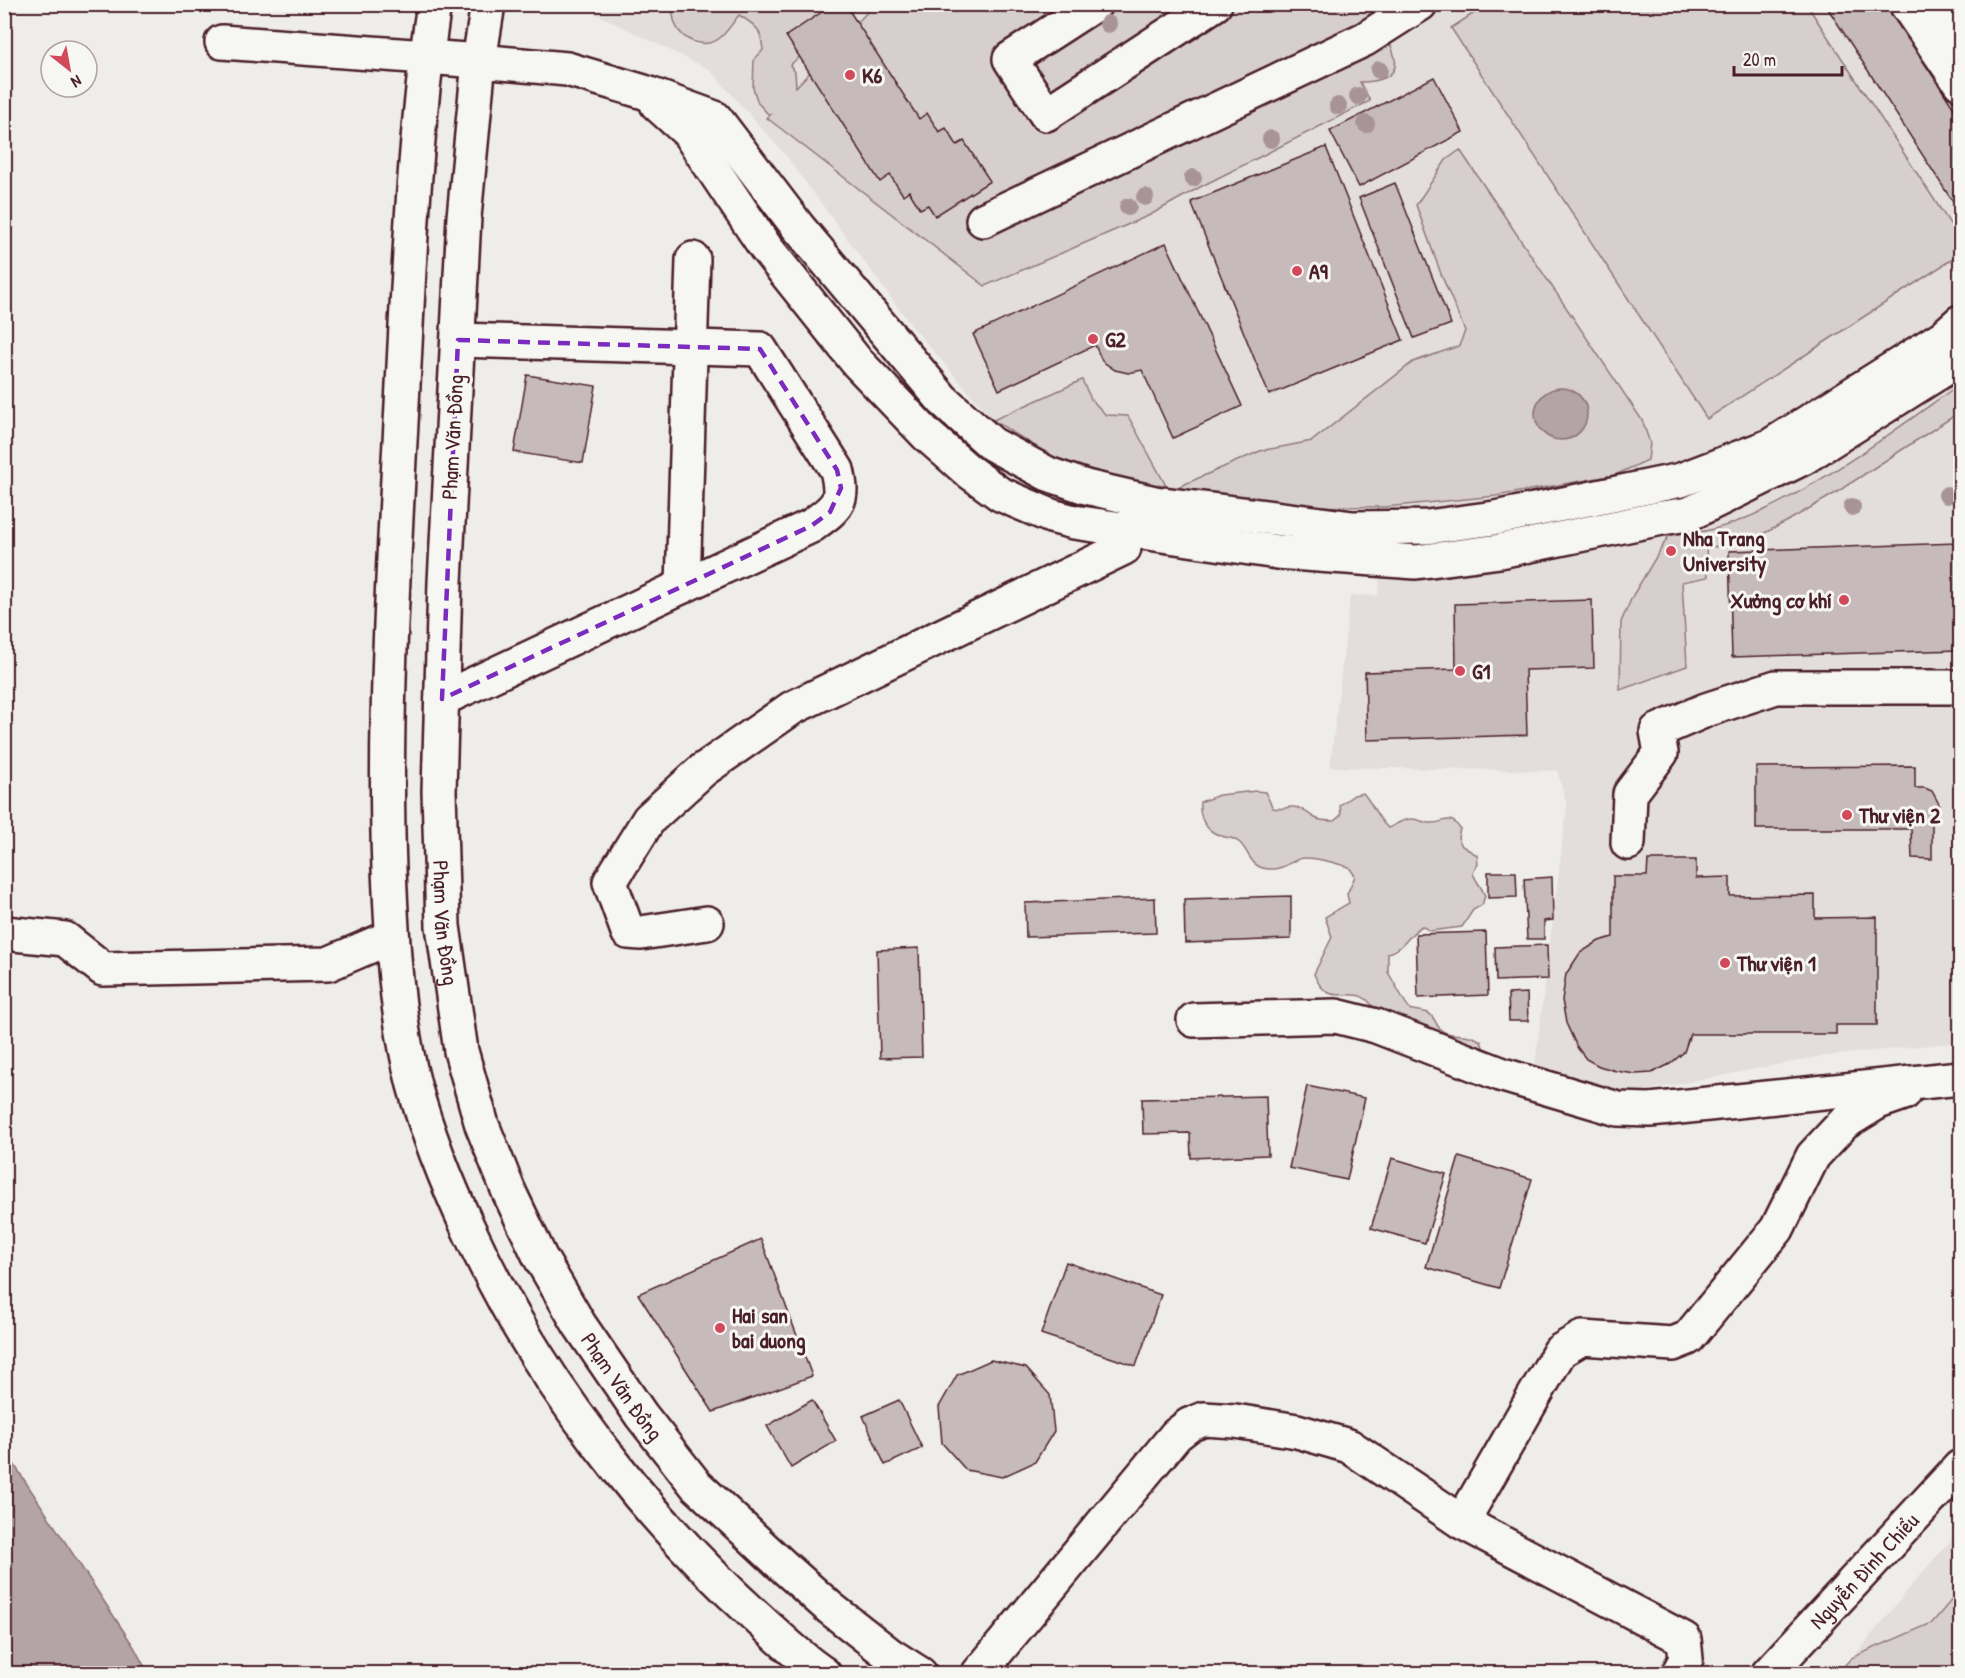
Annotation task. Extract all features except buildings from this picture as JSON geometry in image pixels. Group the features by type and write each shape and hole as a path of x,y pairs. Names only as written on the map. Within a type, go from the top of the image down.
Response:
{"main road":[{"path":"434,4 426,57 413,215 392,589 386,805 392,937 403,1027 414,1084 435,1153 493,1282 536,1358 584,1427 654,1515 727,1590 806,1662 824,1674"},
{"name":"Phạm Văn Đồng","path":"488,4 479,61 464,217 445,582 439,791 443,926 461,1051 482,1125 509,1192 540,1257 585,1333 641,1415 696,1485 830,1608 890,1655 920,1674"},
{"path":"1095,4 1010,59 1046,114 1209,6"},
{"path":"982,220 1365,39 1420,4"},
{"path":"1906,4 1960,83"},
{"path":"1937,4 1960,39"},
{"path":"222,42 567,69 644,92 715,118 798,227 942,399 993,444 1048,474 1086,487 1155,503 1353,528 1427,527 1495,518 1681,480 1770,446 1943,337 1960,322"},
{"path":"644,92 688,132 766,248 857,362 927,435 967,470 1000,494 1051,516 1074,522 1277,552 1416,562 1500,551 1689,514 1803,458 1960,359"},
{"path":"766,248 798,227"},
{"path":"683,586 693,259"},
{"path":"442,699 811,526 838,504 841,488 837,470 760,349 458,340"},
{"path":"1074,522 1086,487"},
{"path":"1277,552 1279,518"},
{"path":"1495,518 1500,551"},
{"path":"707,923 641,933 628,932 610,882 649,819 703,770 792,708 1124,548 1124,528"},
{"path":"1628,843 1630,794 1661,753 1657,731 1706,710 1776,687 1960,687"},
{"path":"4,933 65,939 103,969 328,964 392,937"},
{"path":"1194,1020 1336,1016 1376,1026 1503,1076 1618,1109 1650,1110 1953,1079"},
{"path":"1462,1522 1560,1351 1582,1338 1673,1344 1688,1338 1777,1229 1814,1156 1844,1123 1878,1102 1953,1079"},
{"path":"978,1674 1176,1435 1189,1425 1204,1419 1235,1421 1297,1431 1349,1446 1462,1522 1684,1639 1686,1659 1678,1674"},
{"name":"Nguyễn Đình Chiểu","path":"1768,1674 1960,1467"}],"highlighted area":[{"path":"458,340 760,349 837,470 841,488 830,512 811,526 442,699"}],"shaded area":[{"path":"1488,4 1807,5 1960,239 1960,254 1707,419 1451,28"},
{"name":"Nha Trang University","path":"578,5 1960,5 1960,1042 1818,1057 1623,1095 1535,1064 1567,805 1557,771 1330,767 1350,596 1378,595 1385,507 1262,506 1191,499 1051,456 993,420 911,325 786,156 710,70"},
{"path":"672,5 860,5 790,65 795,72 796,87 874,5 1426,5 1390,41 1395,59 1393,71 1378,80 1360,82 1370,101 1202,186 1150,215 985,286 767,118 771,114 768,114 758,103 753,88 754,60 763,50 761,37 754,25 739,15 721,37 711,43 694,42 679,31 674,22"},
{"path":"1460,150 1642,420 1650,443 1648,460 1615,475 1496,496 1385,507 1262,506 1191,499 1086,468 1051,456 993,420 1082,380 1091,399 1106,415 1128,416 1169,491 1260,451 1312,441 1413,362 1459,346 1465,331 1416,205 1446,160"},
{"path":"1960,384 1960,412 1834,494 1747,542 1706,548 1708,577 1682,582 1687,666 1620,690 1621,622 1633,595 1671,532 1702,531 1739,521 1779,503 1861,453"},
{"path":"1556,388 1566,388 1576,392 1583,399 1587,414 1583,429 1576,436 1566,440 1556,440 1546,436 1539,429 1535,419 1535,409 1539,399 1546,392"},
{"path":"1265,792 1273,808 1296,807 1322,820 1334,821 1341,815 1340,805 1354,795 1363,793 1388,828 1411,819 1430,823 1450,820 1456,824 1460,829 1458,838 1462,846 1477,855 1478,864 1473,873 1485,896 1482,905 1473,910 1462,927 1430,931 1422,926 1402,945 1388,953 1388,972 1409,1009 1428,1013 1444,1032 1471,1036 1481,1041 1484,1050 1377,1014 1370,1002 1362,996 1336,995 1328,993 1321,986 1314,974 1332,937 1325,917 1349,903 1347,894 1355,876 1349,867 1309,858 1299,859 1277,868 1263,868 1254,863 1240,843 1214,833 1206,826 1200,812 1200,802 1219,795"},
{"path":"4,1449 134,1647 148,1673 5,1673"},
{"path":"1960,1530 1960,1673 1840,1674 1920,1575"},
{"path":"1960,1590 1960,1673 1838,1673 1851,1658 1932,1623"}],"place":[{"name":"K6","path":"850,75"},
{"name":"A9","path":"1297,271"},
{"name":"G2","path":"1093,339"},
{"name":"Nha Trang University","path":"1671,551"},
{"name":"Xưởng cơ khí","path":"1844,600"},
{"name":"G1","path":"1460,671"},
{"name":"Thư viện 2","path":"1847,815"},
{"name":"Thư viện 1","path":"1725,963"},
{"name":"Hai san bai duong","path":"720,1328"}]}
